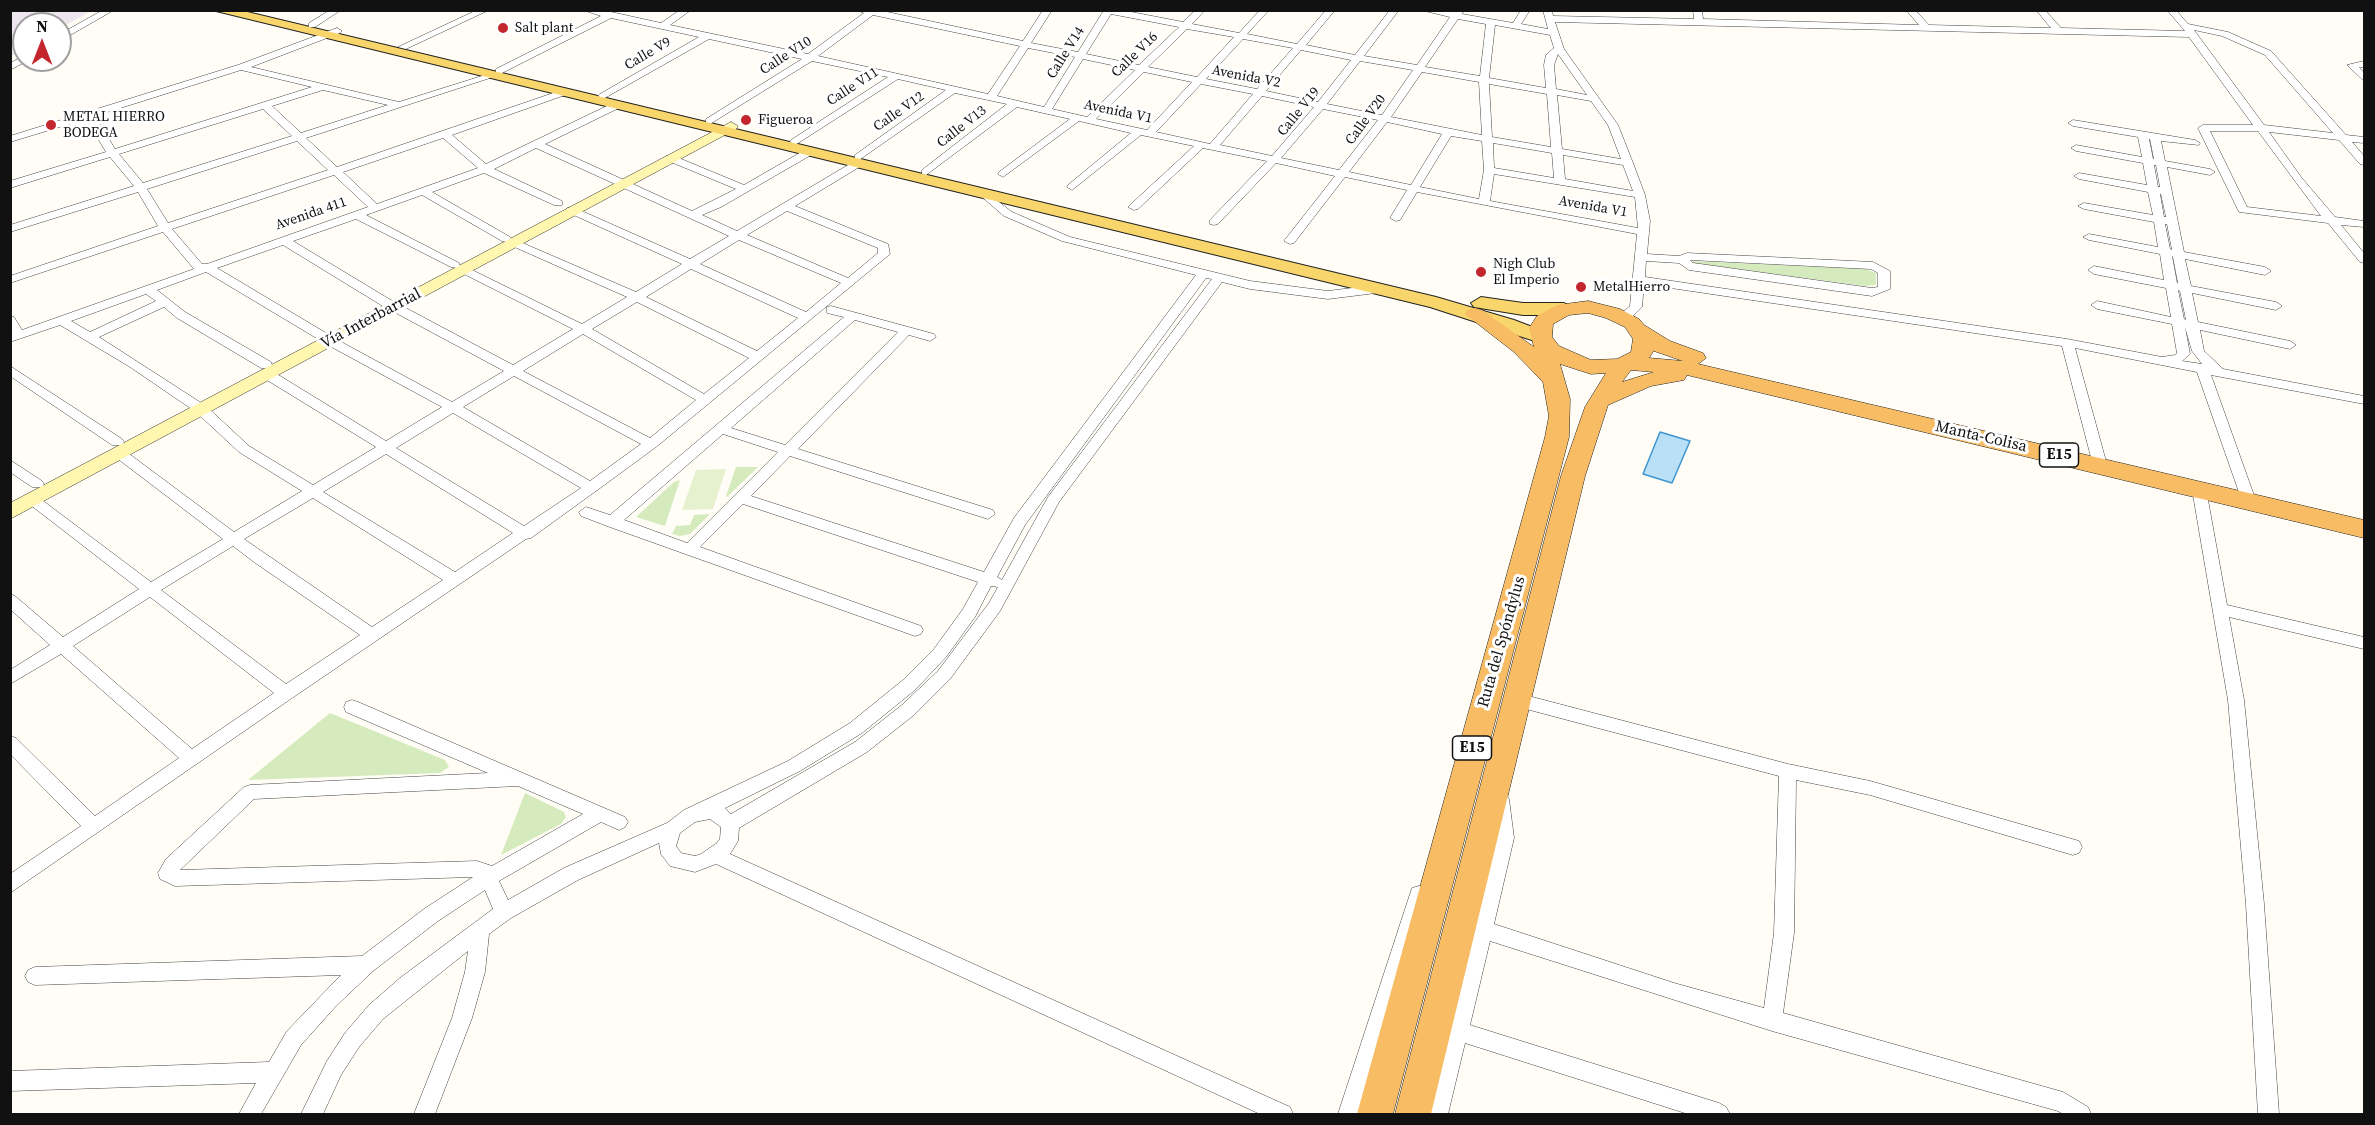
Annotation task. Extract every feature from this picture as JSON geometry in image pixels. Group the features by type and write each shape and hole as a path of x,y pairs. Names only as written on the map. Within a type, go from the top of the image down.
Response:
{"highway":[{"name":"E15","path":"1542,339 1556,354 1576,364 1591,368 1626,364 1640,356 1644,348 1644,339 1631,324 1588,307 1564,309"},
{"path":"1542,339 1540,328 1544,320 1564,309"},
{"path":"1475,314 1522,347 1554,382"},
{"name":"Manta-Colisa","path":"1631,324 1662,346 1715,363 2246,493 2364,515"},
{"name":"Ruta del Spóndylus","path":"1413,1114 1517,700 1534,575 1560,416 1554,382 1542,339"},
{"name":"Manta-Colisa","path":"1626,364 1664,365 1713,374 2098,458 2199,489 2246,493 2364,529"},
{"name":"Ruta del Spóndylus","path":"1375,1114 1467,768 1590,423 1600,400 1626,364"},
{"path":"1600,400 1646,380 1675,375 1713,374"},
{"path":"1467,768 1498,776"}],"main road":[{"path":"219,10 403,47 562,93 609,101"},
{"path":"250,10 494,74 858,160 986,195 1475,314 1542,339"},
{"name":"Vía Interbarrial","path":"510,241 564,207 670,158 718,126"},
{"name":"Vía Interbarrial","path":"10,512 35,492 510,241 718,126"},
{"path":"858,160 926,172 1449,297 1516,308 1564,309"},
{"name":"Vía Interbarrial","path":"10,499 35,492"}],"street":[{"path":"72,31 110,10"},
{"path":"10,139 242,67 325,31 337,10"},
{"path":"403,47 485,10"},
{"name":"Avenida V1","path":"587,10 811,57 1144,133 1484,203 1643,232"},
{"path":"662,26 687,10"},
{"name":"Avenida V2","path":"860,10 1080,58 1486,140 1628,163"},
{"name":"Calle V13","path":"991,97 1048,10"},
{"name":"Calle V16","path":"1088,121 1201,10"},
{"path":"1072,187 1144,133 1198,82 1265,10"},
{"path":"1134,207 1207,146 1259,93 1331,10"},
{"name":"Calle V19","path":"1214,222 1275,160 1395,10"},
{"path":"1425,10 1458,13 1491,22 1554,33"},
{"path":"1515,27 1526,10"},
{"path":"1697,10 1699,22"},
{"path":"1910,10 1928,29"},
{"path":"2040,10 2060,32"},
{"path":"2171,10 2189,30 2330,220 2364,260"},
{"path":"1109,11 1135,13 1185,25 1358,58 1594,99"},
{"name":"Calle V14","path":"1046,111 1109,11"},
{"name":"Calle V10","path":"718,126 872,12"},
{"name":"Calle V20","path":"1290,241 1385,118 1458,13"},
{"path":"1631,324 1636,307 1643,257 1644,212 1640,195 1612,125 1559,49 1549,14 1699,22 1928,29 2060,32 2189,30 2225,34 2268,53 2364,162"},
{"path":"10,230 494,74 609,15"},
{"path":"1484,203 1489,170 1484,80 1491,22"},
{"name":"Calle V9","path":"609,101 706,36"},
{"path":"1559,49 1551,55 1551,90 1560,182"},
{"path":"2364,64 2352,65 2364,78"},
{"path":"242,67 399,105"},
{"name":"Calle V11","path":"694,214 717,205 742,188 896,76"},
{"path":"10,184 322,87"},
{"name":"Calle V12","path":"10,678 149,590 788,207 858,160 954,89"},
{"path":"10,280 562,93"},
{"name":"Avenida 411","path":"15,337 59,319 485,169 538,146 609,101"},
{"name":"Calle V13","path":"926,172 1015,103"},
{"path":"264,104 375,207"},
{"path":"89,115 112,153 141,188 165,228 203,268 452,407 591,488"},
{"path":"1003,174 1077,118"},
{"path":"2073,123 2195,143"},
{"path":"2364,140 2261,129 2204,128 2243,210 2364,224"},
{"path":"1396,218 1448,132"},
{"path":"445,134 485,169 805,316"},
{"path":"2149,135 2159,190 2171,222 2200,356 2209,364 2231,374"},
{"path":"538,146 848,282"},
{"path":"2076,148 2210,172"},
{"path":"670,158 742,188"},
{"path":"1489,170 1640,195"},
{"path":"2079,176 2159,190"},
{"path":"2158,360 2183,356 2179,322 2158,220 2159,190"},
{"path":"423,191 510,241 637,297 758,357"},
{"path":"986,195 1008,214 1035,228 1066,239 1219,278 1301,294 1328,295 1376,289"},
{"path":"2084,206 2171,222"},
{"path":"10,885 286,693 454,579 526,534 591,488 651,444 805,316 884,254 884,246 788,207"},
{"path":"356,214 583,329 705,399"},
{"path":"2089,237 2265,271"},
{"path":"283,240 389,304 651,444"},
{"path":"1643,257 1682,260 1689,266 1875,292 1884,289 1884,271 1868,265 1687,256 1682,260"},
{"path":"2094,270 2276,306"},
{"path":"312,1114 338,1060 376,1012 504,912 571,874 673,828 681,820 794,766 876,713 940,653 969,613 1019,522 1203,274"},
{"path":"730,824 844,758 908,710 961,656 1007,586 1053,500 1219,278"},
{"path":"1640,280 2067,343 2364,400"},
{"path":"148,289 181,315 384,448 526,534"},
{"path":"90,337 165,302"},
{"path":"2097,305 2290,345"},
{"path":"831,310 930,337"},
{"path":"612,522 852,317"},
{"path":"59,319 196,406 244,449 454,579"},
{"path":"10,320 15,337"},
{"path":"690,549 906,331"},
{"path":"2067,343 2098,458"},
{"path":"2183,346 2198,350"},
{"path":"2202,368 2246,493"},
{"path":"10,370 118,448 234,539 371,635"},
{"path":"721,429 988,514"},
{"path":"10,465 35,492 149,590 286,693"},
{"path":"2199,489 2236,700 2255,904 2270,1114"},
{"path":"742,498 1007,586"},
{"path":"586,512 915,630"},
{"path":"10,600 192,759"},
{"path":"2220,609 2364,643"},
{"path":"1517,700 1788,771 1870,788 2073,847"},
{"path":"352,707 619,822"},
{"path":"10,743 94,828"},
{"path":"1348,1114 1427,870 1467,768"},
{"path":"1772,1021 1784,933 1788,771"},
{"path":"1438,1114 1505,838 1498,776"},
{"path":"504,912 489,877 485,871 477,869 175,878 167,873 172,865 250,792 520,779"},
{"path":"700,812 718,813 730,824"},
{"path":"250,1114 272,1072 309,1019 366,965 431,915 489,877 599,814"},
{"path":"673,828 668,846 670,854 676,860 695,864 716,856 729,841 730,824"},
{"path":"716,856 1283,1114"},
{"path":"425,1114 462,1018 475,972 480,930"},
{"path":"1484,930 1772,1021 2063,1102 2081,1114"},
{"path":"35,976 366,965"},
{"path":"1459,1031 1719,1114"},
{"path":"10,1081 272,1072"}],"shaded area":[{"path":"11,10 92,10 72,22 72,12 12,12 11,56"}],"green space":[{"path":"1693,261 1866,269 1876,273 1876,285 1865,286 1693,263"},
{"path":"736,467 758,467 727,497 726,496"},
{"path":"726,469 713,509 682,510 696,470"},
{"path":"680,480 665,526 636,517 674,482"},
{"path":"710,514 690,534 680,536 672,534 676,526 690,525 694,515"},
{"path":"330,713 445,760 449,767 440,773 248,780"},
{"path":"525,793 564,812 566,817 561,824 501,855"}],"water":[{"path":"1660,432 1690,441 1672,483 1643,474"}],"place":[{"name":"Salt plant","path":"503,28"},
{"name":"Figueroa","path":"746,120"},
{"name":"METAL HIERRO BODEGA","path":"51,125"},
{"name":"Nigh Club El Imperio","path":"1481,272"},
{"name":"MetalHierro","path":"1581,287"}]}
